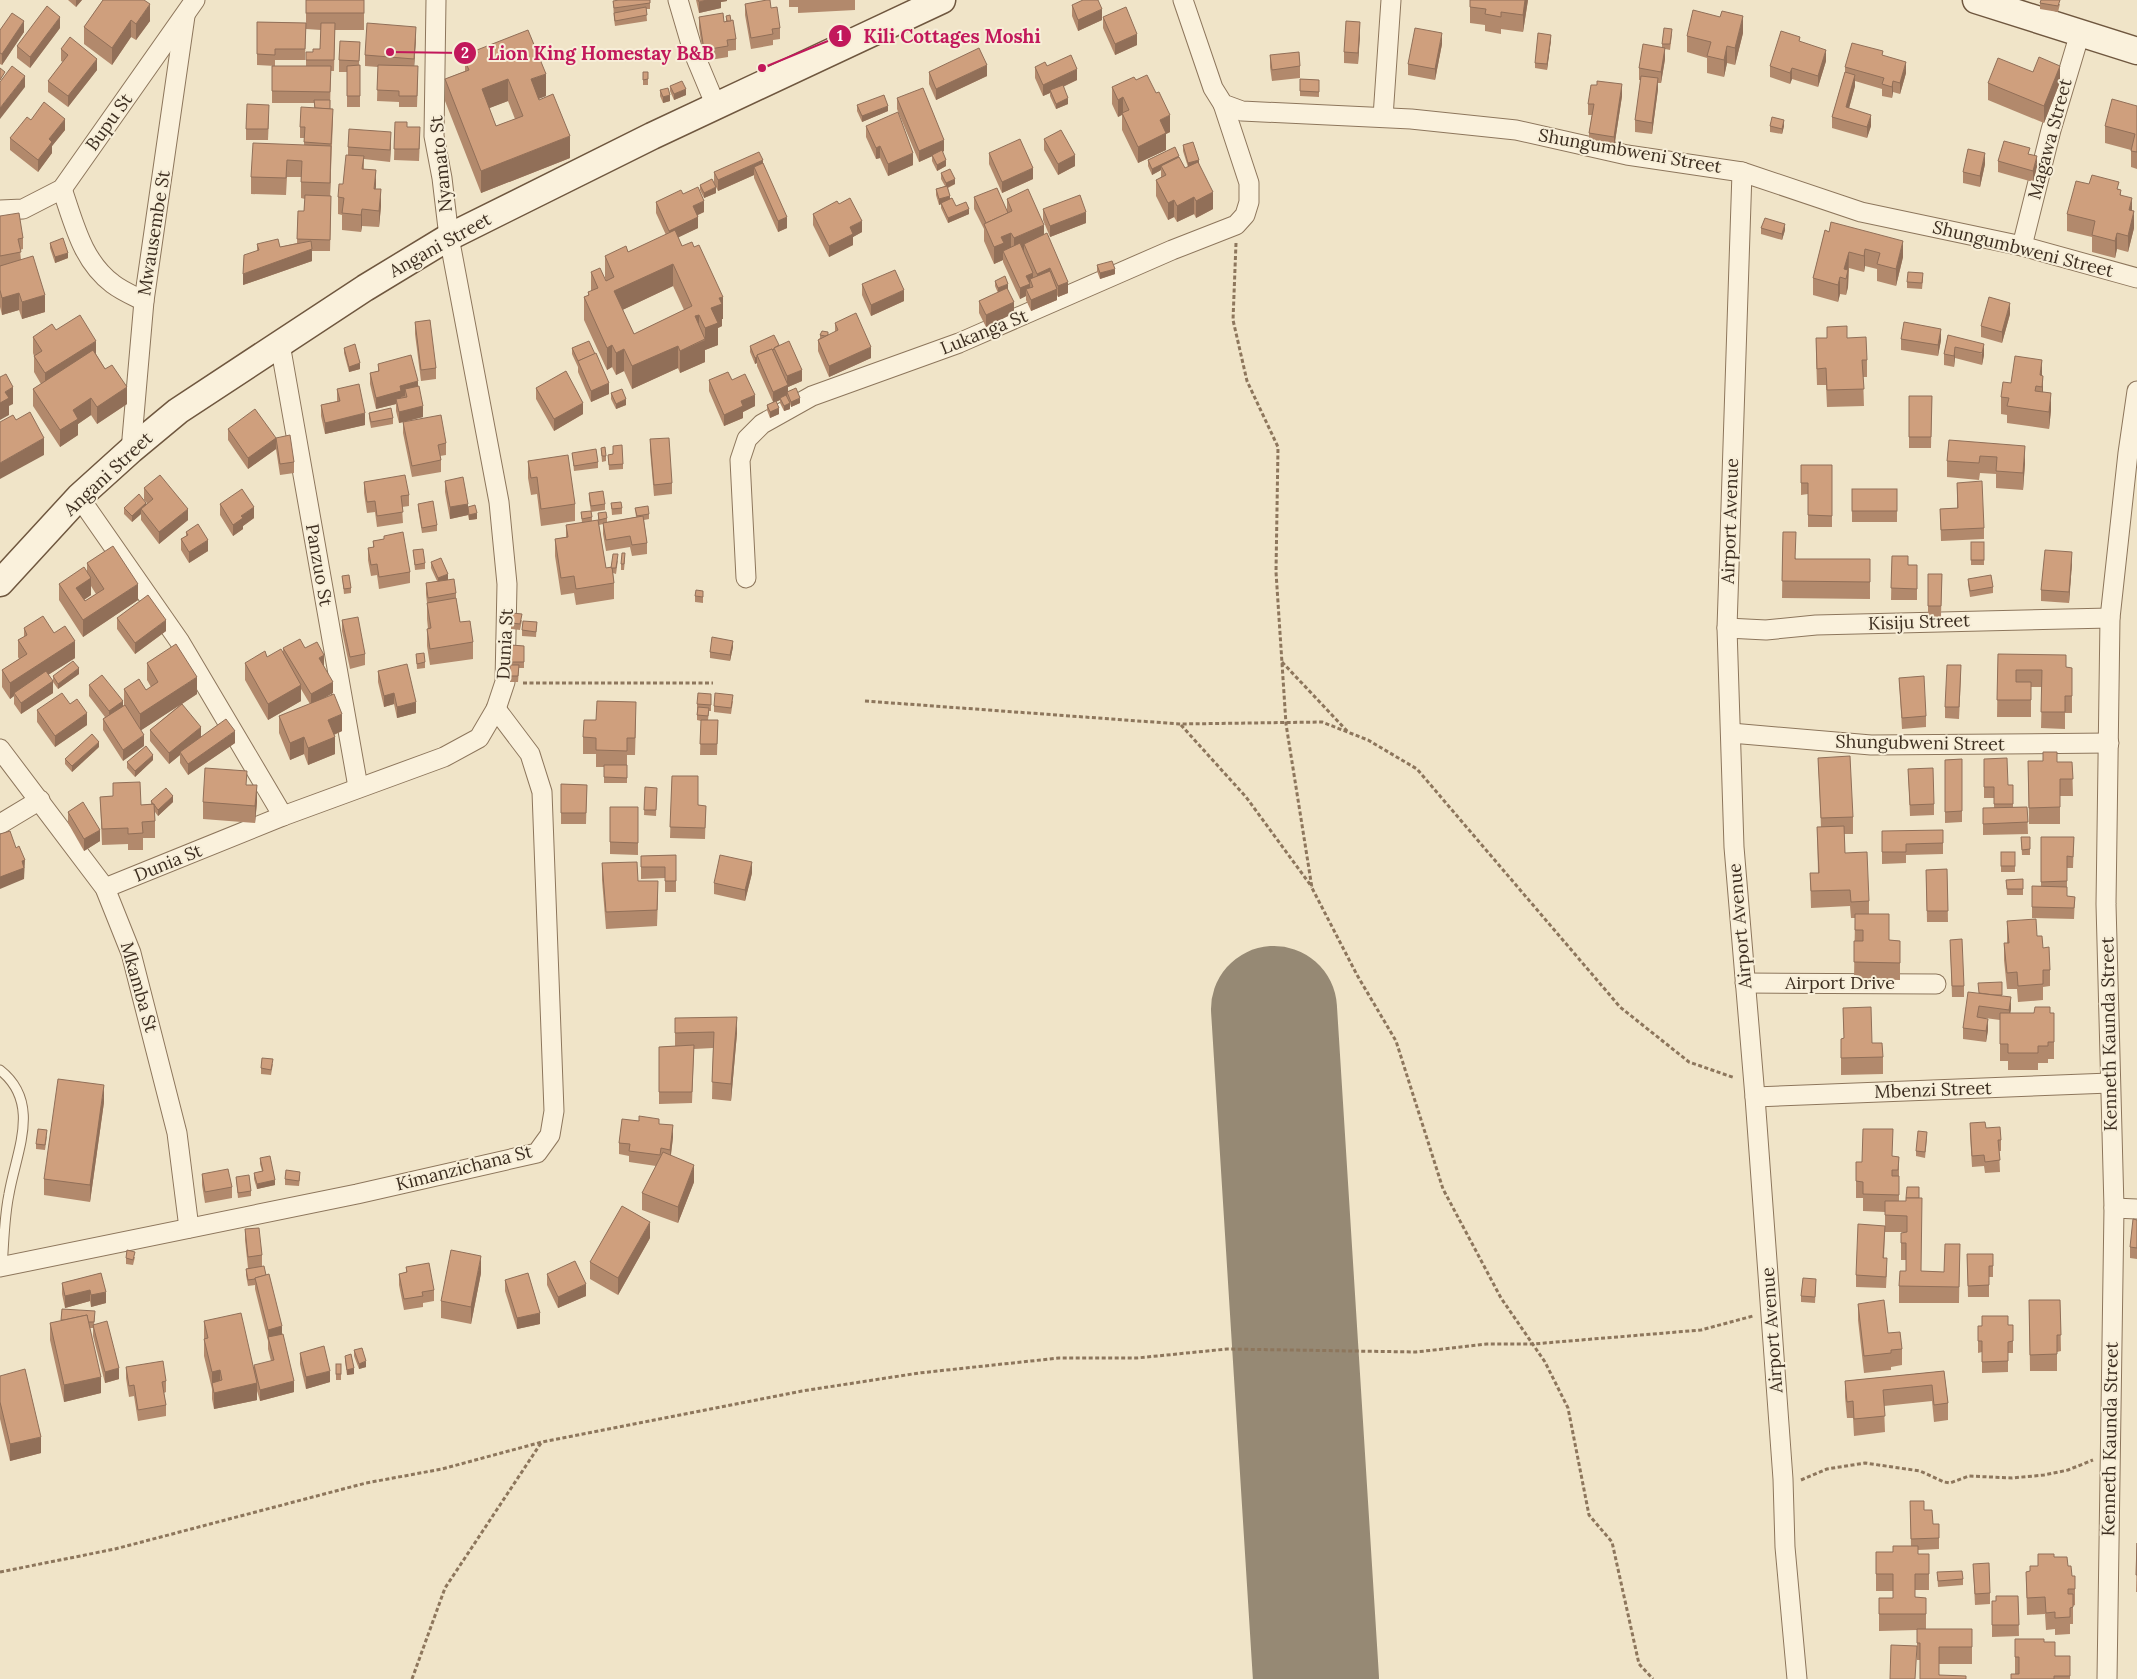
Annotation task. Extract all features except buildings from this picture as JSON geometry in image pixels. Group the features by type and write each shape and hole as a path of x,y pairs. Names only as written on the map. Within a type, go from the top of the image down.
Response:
{"street":[{"name":"Bupu St","path":"0,210 23,210 62,189 196,0"},
{"name":"Nyamato St","path":"436,0 434,136 442,178 449,238"},
{"path":"678,0 693,51 716,106"},
{"name":"Angani Street","path":"0,581 79,497 178,411 365,288 449,238 716,106 942,0"},
{"path":"1183,0 1214,88 1223,104 1250,183 1249,202 1245,215 1236,225"},
{"path":"1383,117 1391,0"},
{"path":"1976,0 2137,51"},
{"name":"Mwausembe St","path":"131,450 144,302 185,16"},
{"name":"Magawa Street","path":"2022,246 2050,130 2080,33"},
{"name":"Shungumbweni Street","path":"1223,104 1242,111 1383,117 1516,130 1627,155 1742,172 1861,212 2022,246 2137,278"},
{"name":"Airport Avenue","path":"1742,172 1727,628 1734,847 1755,1091 1783,1479 1785,1547 1797,1679"},
{"path":"62,189 84,251 99,272 113,285 144,302"},
{"name":"Lukanga St","path":"746,578 740,460 747,439 762,424 812,396 959,343 1172,250 1236,225"},
{"name":"Dunia St","path":"106,888 283,816 444,757 479,738 496,709 505,682 507,584 499,502 449,238"},
{"name":"Panzuo St","path":"280,344 358,787"},
{"name":"Kenneth Kaunda Street","path":"2107,1679 2114,1208 2106,904 2110,618 2128,453 2137,391"},
{"path":"79,497 180,642 283,816"},
{"name":"Kisiju Street","path":"1727,628 1766,630 1816,625 2110,618"},
{"name":"Kimanzichana St","path":"1,1267 358,1194 536,1153 550,1135 554,1111 542,792 530,754 496,709"},
{"name":"Shungubweni Street","path":"1731,733 1872,745 2109,743"},
{"name":"Mkamba St","path":"0,749 106,888 131,952 177,1134 189,1228"},
{"path":"0,824 40,800"},
{"name":"Airport Drive","path":"1745,983 1936,984"},
{"name":"Mbenzi Street","path":"1755,1091 2110,1083"},
{"path":"2114,1208 2137,1209"}],"lane":[{"path":"0,1070 9,1078 23,1102 22,1141 8,1195 1,1267"}],"path":[{"path":"1236,225 1237,259 1233,320 1248,381 1278,447 1276,572 1286,724 1312,888"},
{"path":"1282,661 1350,733"},
{"path":"505,682 548,684 713,682"},
{"path":"865,702 1180,724 1322,722 1368,740 1417,769 1620,1007 1689,1062 1755,1091"},
{"path":"1180,724 1246,797 1312,888 1357,975 1396,1041 1443,1189 1501,1298 1545,1362 1568,1408 1589,1514 1612,1542 1639,1664 1653,1679"},
{"path":"0,1572 115,1549 366,1483 442,1469 542,1442 802,1392 920,1373 1059,1358 1137,1358 1227,1349 1416,1352 1487,1344 1533,1344 1700,1330 1771,1311"},
{"path":"412,1679 445,1588 542,1442"},
{"path":"1783,1479 1802,1480 1827,1469 1866,1463 1920,1471 1950,1483 1969,1476 2012,1478 2044,1475 2068,1470 2110,1454"}],"runway":[{"path":"1274,1009 1316,1679"}],"place":[{"name":"Lion King Homestay B&B","path":"390,52"},
{"name":"Kili Cottages Moshi","path":"762,68"}]}
